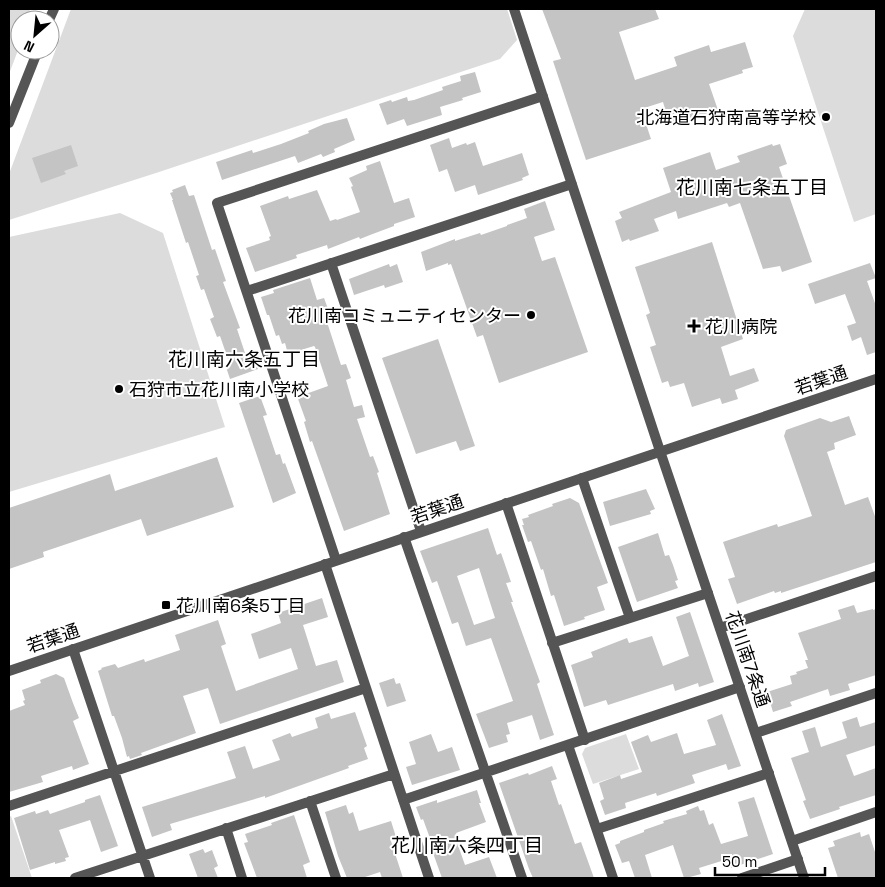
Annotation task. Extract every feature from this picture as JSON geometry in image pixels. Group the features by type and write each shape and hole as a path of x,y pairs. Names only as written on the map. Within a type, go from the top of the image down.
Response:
{"street":[{"name":"花川南7条通","path":"514,9 804,878"},
{"path":"9,123 34,60"},
{"path":"336,560 217,203 543,96"},
{"path":"247,291 572,184"},
{"path":"332,263 422,531"},
{"name":"若葉通","path":"9,671 876,379"},
{"path":"582,478 630,618"},
{"path":"506,503 584,740"},
{"path":"404,537 522,878"},
{"path":"325,564 428,878"},
{"path":"720,628 876,576"},
{"path":"552,643 708,593"},
{"path":"73,649 150,878"},
{"path":"403,800 740,687"},
{"path":"9,806 366,688"},
{"path":"756,733 876,693"},
{"path":"568,745 613,878"},
{"path":"597,829 769,773"},
{"path":"75,878 394,774"},
{"path":"310,801 336,878"},
{"path":"792,841 876,812"},
{"path":"226,828 242,878"},
{"path":"742,878 798,859"}],"shaded area":[{"path":"9,9 30,9 10,10 10,60 14,60 9,74"},
{"path":"71,9 507,9 517,40 500,59 9,220 9,174 52,60 60,60 60,38"},
{"path":"805,9 876,9 876,214 854,222 793,36"},
{"path":"120,213 163,233 225,427 9,492 9,237"},
{"path":"626,734 639,769 593,784 582,754 585,748"},
{"path":"11,816 32,878 9,878 9,817"}],"building":[{"path":"542,9 655,9 659,19 619,32 635,80 677,66 674,57 709,45 711,52 745,42 753,67 742,70 743,73 709,84 718,110 670,125 663,102 641,109 651,139 586,160 553,61 561,59"},
{"path":"475,72 481,92 440,107 442,115 407,126 404,119 387,125 379,104 407,97 408,101 414,100 443,90 442,87 461,81 460,76"},
{"path":"347,118 355,140 334,149 335,152 323,157 321,154 298,163 295,156 222,180 216,162 252,150 253,153 281,144 309,133 308,131 324,124"},
{"path":"449,138 452,148 475,142 483,166 522,153 529,175 522,178 523,180 478,195 475,185 455,192 447,169 439,172 430,145"},
{"path":"772,144 773,146 780,144 787,164 779,167 812,262 782,272 780,266 763,269 740,203 729,207 727,203 678,219 676,211 654,219 659,231 622,242 615,221 622,218 619,212 671,192 663,168 710,152 716,170 740,162 737,156"},
{"path":"71,145 78,166 64,171 66,174 41,183 32,158"},
{"path":"380,161 394,203 409,198 415,217 360,239 359,237 328,249 327,245 296,255 297,258 255,272 246,248 270,240 269,237 271,236 260,206 288,196 289,199 317,190 330,221 360,212 349,178 367,170 366,166"},
{"path":"185,185 189,196 194,195 212,250 215,249 226,281 223,282 240,328 237,329 246,356 252,354 258,369 230,379 225,364 229,362 220,336 217,337 210,319 214,317 204,289 201,290 196,276 199,275 188,242 186,243 170,193 173,192 172,190"},
{"path":"545,201 555,230 534,237 542,261 555,257 588,352 499,383 483,335 477,337 451,264 448,265 448,263 426,271 421,252 455,239 455,241 480,233 481,235 527,218 524,209"},
{"path":"712,242 743,339 721,347 730,376 754,368 759,381 735,390 738,399 722,404 720,398 692,407 684,383 670,387 668,381 662,383 650,347 656,345 646,315 650,313 635,267"},
{"path":"870,263 876,278 867,281 876,306 876,352 867,355 861,337 852,341 847,326 856,323 845,294 815,304 808,284"},
{"path":"389,264 390,267 397,264 403,282 385,288 384,285 354,295 349,279"},
{"path":"310,278 317,300 324,298 331,317 326,319 341,365 346,364 351,378 346,380 354,407 362,405 365,417 357,419 370,457 373,456 379,472 377,473 390,514 344,531 312,441 310,442 304,422 306,421 298,399 304,397 303,395 328,386 315,347 288,354 285,343 282,344 279,335 276,336 261,297 274,293 273,290"},
{"path":"438,339 475,446 460,451 456,441 416,454 382,358"},
{"path":"260,396 267,415 263,416 276,455 280,454 283,464 285,463 296,493 273,503 239,403"},
{"path":"849,416 856,435 834,443 835,449 827,452 845,505 868,497 876,519 876,562 781,593 781,591 775,593 774,591 737,604 728,579 735,577 723,542 777,524 778,527 812,516 784,436 786,430 820,418 831,422"},
{"path":"217,457 234,507 147,536 141,519 43,552 44,557 9,569 9,508 110,474 115,491"},
{"path":"646,489 655,509 650,511 651,514 610,526 603,502"},
{"path":"570,498 579,503 608,583 597,587 605,610 564,626 554,595 551,596 543,569 541,570 531,541 528,542 522,525 524,525 522,519 553,506 552,504"},
{"path":"488,528 497,555 501,553 511,582 506,583 513,602 511,602 540,682 537,684 554,735 540,740 532,715 507,723 510,734 506,735 508,742 489,748 476,714 513,701 491,638 466,646 458,622 452,624 437,581 432,583 420,551","holes":["479,568 495,618 474,625 457,576"]},
{"path":"658,533 665,556 669,555 673,565 678,580 675,581 678,588 637,602 618,547"},
{"path":"322,598 328,617 303,625 316,666 337,660 344,682 220,724 208,688 183,696 196,733 141,753 142,755 130,759 129,756 127,757 98,671 101,668 115,664 118,668 144,659 145,662 180,650 175,635 218,620 226,644 221,646 236,691 298,669 291,648 259,659 251,634 281,623 278,613"},
{"path":"854,605 857,613 876,609 876,675 848,684 850,690 830,696 828,689 790,702 792,706 773,712 767,692 792,684 790,676 808,668 805,660 808,660 798,633 841,619 838,610"},
{"path":"690,612 714,682 699,687 698,683 675,691 673,684 608,705 606,700 584,707 571,665 593,657 591,652 627,638 629,643 652,636 663,666 689,656 676,617"},
{"path":"56,674 64,678 79,718 73,721 89,764 73,770 72,766 41,776 43,782 9,792 9,711 25,705 22,690 41,683 40,680"},
{"path":"394,678 396,684 400,683 406,701 387,707 379,683"},
{"path":"355,712 367,746 364,748 368,759 348,766 349,768 265,798 265,796 170,824 172,830 152,837 142,807 236,778 227,752 245,746 253,769 280,760 272,740 290,733 292,737 318,728 315,718 329,713 331,719"},
{"path":"722,714 741,766 728,770 726,764 692,775 695,783 657,796 656,793 625,803 626,808 605,815 600,801 604,799 599,783 620,775 621,779 642,772 631,742 648,735 651,742 677,733 684,754 716,745 707,720"},
{"path":"857,717 860,727 876,722 876,745 846,755 854,776 876,768 876,795 810,819 803,801 806,800 791,758 809,752 802,731 815,727 821,747 847,738 842,722"},
{"path":"431,734 438,752 452,747 460,770 412,785 406,767 416,764 409,742"},
{"path":"552,766 557,779 551,781 559,805 561,804 575,844 581,842 594,878 533,878 529,869 499,783 528,773 529,775"},
{"path":"477,790 481,803 479,803 486,822 456,833 457,836 455,837 465,865 489,857 497,878 442,878 423,819 421,820 416,807 437,800 437,803"},
{"path":"100,795 118,846 101,852 90,820 59,830 69,857 65,858 66,861 55,864 55,862 30,870 14,818 35,811 36,814 48,810 50,814"},
{"path":"754,797 773,854 731,868 728,859 699,868 701,874 686,878 684,878 673,845 645,855 652,878 635,878 629,861 622,863 615,845 620,843 620,841 664,823 663,821 687,814 686,811 698,806 700,811 704,810 709,825 713,823 721,844 748,836 738,802"},
{"path":"346,805 349,814 353,812 359,831 391,821 396,837 390,838 403,878 382,878 380,872 362,878 347,878 338,856 325,812"},
{"path":"294,815 310,862 303,865 307,878 257,878 244,843 248,842 245,834"},
{"path":"860,832 861,837 869,834 876,855 876,878 838,878 828,848 835,846 833,841"},
{"path":"203,849 205,853 212,850 218,866 214,868 218,878 198,878 189,854"}],"place":[{"name":"北海道石狩南高等学校","path":"826,117"},
{"name":"花川南コミュニティセンター","path":"531,315"},
{"name":"花川病院","path":"694,326"},
{"name":"石狩市立花川南小学校","path":"119,389"},
{"name":"花川南6条5丁目","path":"166,605"}],"district":[{"name":"花川南七条五丁目","path":"752,187"},
{"name":"花川南六条五丁目","path":"244,359"},
{"name":"花川南六条四丁目","path":"467,845"}]}
